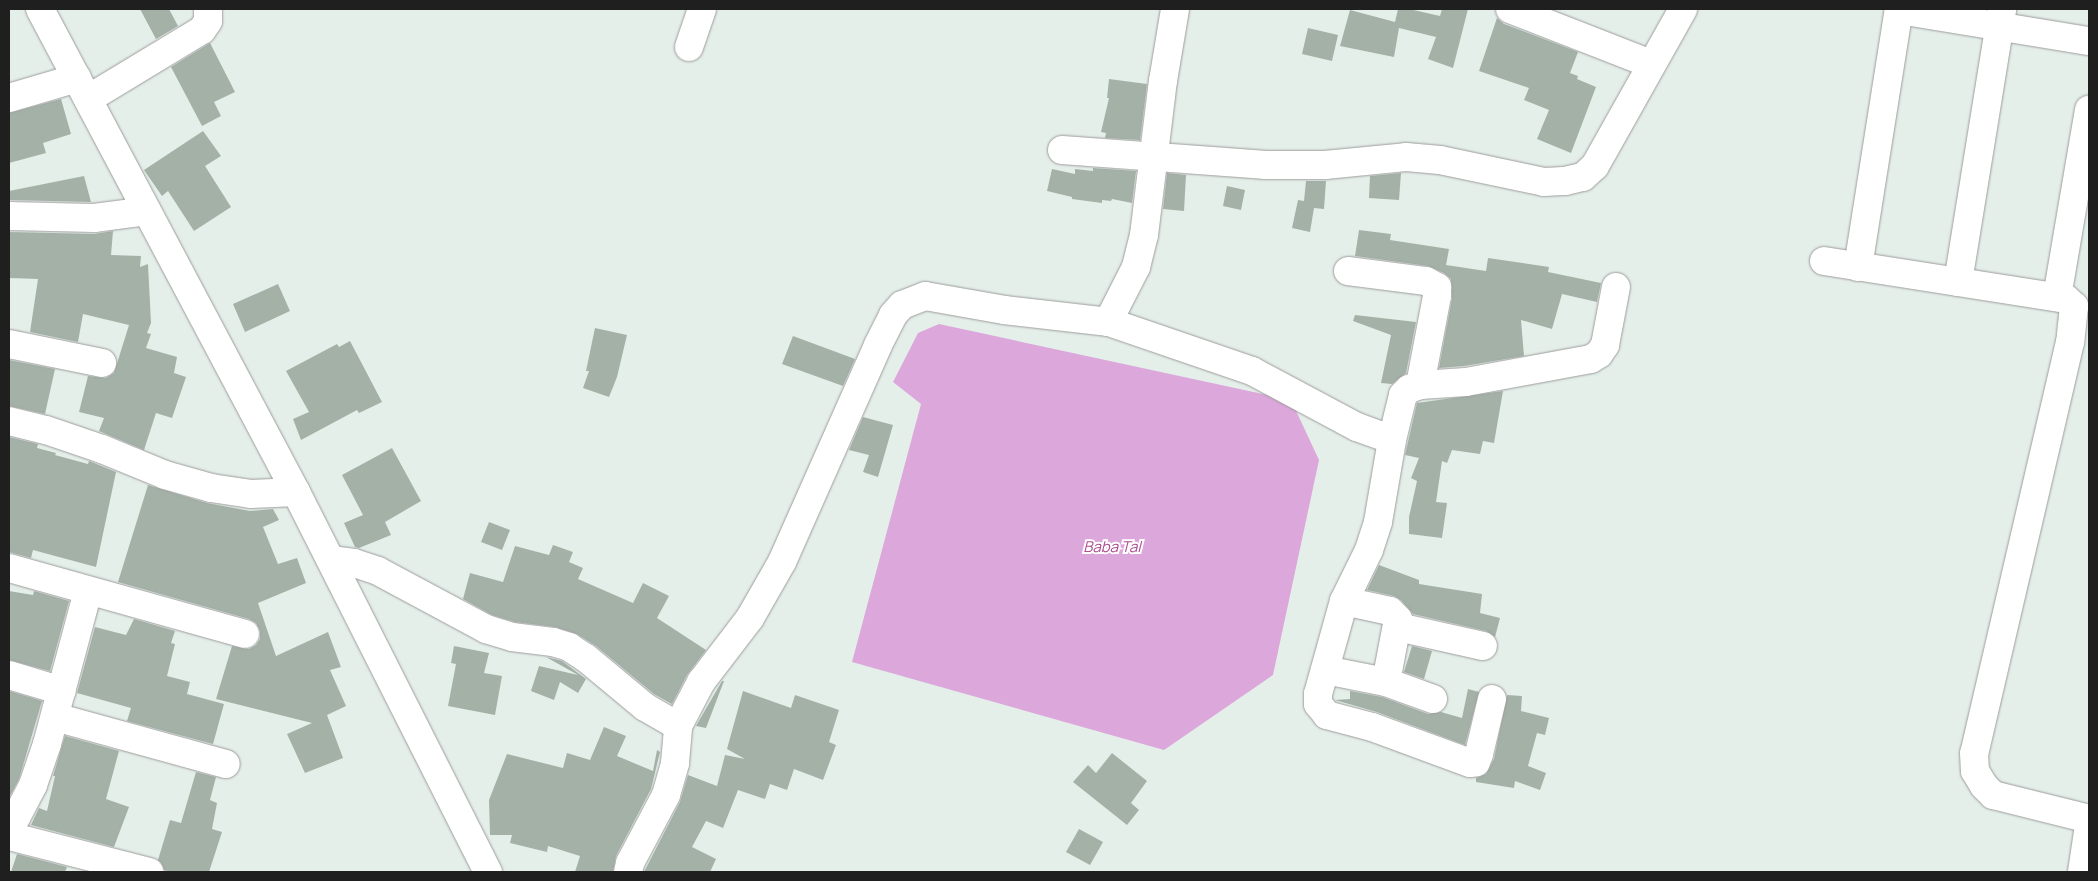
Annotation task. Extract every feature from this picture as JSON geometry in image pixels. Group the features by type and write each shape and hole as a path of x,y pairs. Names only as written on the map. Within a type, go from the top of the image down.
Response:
{"street":[{"path":"40,9 296,492 488,872"},
{"path":"9,98 82,89 202,30 208,21 208,9"},
{"path":"689,47 702,9"},
{"path":"1108,322 1126,292 1136,267 1144,235 1175,9"},
{"path":"1510,9 1651,64"},
{"path":"1062,150 1154,155 1266,165 1325,165 1406,157 1440,160 1544,182 1565,182 1583,177 1595,166 1683,9"},
{"path":"1858,266 1899,9 2000,18 2089,42"},
{"path":"1958,282 2000,18"},
{"path":"2056,297 2089,110"},
{"path":"9,216 94,218 147,211"},
{"path":"1824,261 2056,297 2066,299 2074,306 2080,344 1974,753 1975,771 1984,786 1993,795 2089,819"},
{"path":"1348,271 1426,281 1436,287 1437,296 1420,385"},
{"path":"1492,700 1479,754 1476,762 1470,764 1372,727 1327,715 1318,704 1325,670 1344,601 1369,550 1378,522 1392,440 1403,395 1409,389 1420,385 1466,382 1591,359 1599,354 1605,346 1616,287"},
{"path":"628,872 630,863 666,795 675,763 678,726 701,682 750,618 782,562 878,345 893,315 902,305 925,296 1004,310 1108,322 1252,371 1324,407 1357,428 1392,440"},
{"path":"9,344 102,363"},
{"path":"9,421 46,430 102,449 165,475 211,488 251,494 296,492"},
{"path":"330,560 354,563 378,571 486,629 512,637 553,642 569,648 586,658 645,707 678,726"},
{"path":"9,568 245,634"},
{"path":"9,832 33,785 55,717 88,591"},
{"path":"1344,601 1390,611 1398,619 1386,682"},
{"path":"1398,627 1483,646"},
{"path":"1325,670 1386,682 1432,699"},
{"path":"9,675 62,691"},
{"path":"55,717 226,764"},
{"path":"2082,872 2089,825"},
{"path":"9,836 149,872"}],"water":[{"name":"Baba Tal","path":"939,324 1291,400 1319,460 1273,675 1164,750 852,662 921,404 893,382 918,333"}],"building":[{"path":"140,9 169,9 178,26 156,39"},
{"path":"1398,9 1409,9 1440,16 1442,9 1468,9 1453,68 1428,59 1436,37 1399,28 1394,57 1340,46 1350,10 1395,22"},
{"path":"1497,18 1504,24 1578,52 1570,73 1578,76 1577,79 1596,87 1571,153 1537,139 1549,110 1524,100 1529,88 1479,71"},
{"path":"1308,28 1338,35 1332,61 1302,54"},
{"path":"210,43 235,92 214,102 221,116 202,126 171,67"},
{"path":"1109,79 1147,84 1140,140 1105,138 1106,133 1101,132 1109,98 1107,98"},
{"path":"61,99 71,134 43,143 46,153 9,163 9,113"},
{"path":"203,131 221,156 205,166 231,207 194,231 168,191 162,196 144,170"},
{"path":"1093,168 1136,171 1132,203 1112,199 1111,201 1102,200 1102,203 1072,199 1072,197 1047,191 1052,169 1075,174 1075,169 1093,171"},
{"path":"1167,173 1186,175 1184,211 1163,209"},
{"path":"1401,173 1399,200 1369,198 1370,176"},
{"path":"84,176 91,202 9,200 9,191"},
{"path":"1306,181 1326,181 1324,209 1314,208 1310,232 1292,228 1298,200 1304,201"},
{"path":"1227,186 1245,190 1241,210 1223,206"},
{"path":"1359,230 1391,234 1390,240 1449,249 1446,265 1486,271 1488,258 1549,267 1548,272 1601,283 1597,302 1562,294 1552,329 1521,320 1524,356 1464,366 1439,368 1452,299 1451,279 1444,273 1428,266 1355,256"},
{"path":"113,231 111,255 141,256 140,267 148,264 151,323 147,333 151,334 146,348 177,357 174,373 186,377 172,418 156,413 144,450 99,431 104,418 79,412 88,376 106,378 114,373 129,325 83,314 78,342 30,332 38,279 9,278 9,232 94,234"},
{"path":"278,284 290,311 245,332 233,304"},
{"path":"1355,315 1416,322 1406,373 1392,384 1381,383 1391,335 1353,321"},
{"path":"595,328 627,335 617,377 609,397 583,388 589,371 586,371"},
{"path":"793,336 855,359 843,386 782,364"},
{"path":"350,341 382,402 359,413 357,410 301,440 293,419 309,412 286,371 337,344 339,347"},
{"path":"9,360 55,369 45,414 9,406"},
{"path":"1503,391 1494,443 1483,441 1480,454 1452,450 1447,463 1442,461 1436,502 1447,503 1442,538 1409,534 1409,517 1417,481 1411,478 1419,458 1405,455 1417,403"},
{"path":"863,417 893,425 878,477 863,472 869,455 849,450"},
{"path":"9,437 38,444 37,448 56,453 55,455 88,464 89,461 116,472 96,567 33,550 31,558 9,552"},
{"path":"392,448 421,501 385,522 391,535 359,548 355,547 344,523 363,515 342,475"},
{"path":"148,485 207,503 250,511 273,509 279,520 263,527 278,564 297,558 306,583 258,603 276,656 328,632 341,667 330,670 346,706 327,715 343,758 305,773 287,734 312,723 216,699 232,646 249,649 256,645 260,639 260,631 256,623 249,619 118,582"},
{"path":"489,522 510,530 502,550 481,542"},
{"path":"553,545 573,552 569,562 583,568 578,579 633,603 643,583 669,596 657,618 706,650 687,675 672,704 654,694 596,646 577,634 555,627 515,622 492,615 463,599 470,573 503,582 515,546 549,555"},
{"path":"1379,565 1419,580 1419,584 1482,594 1480,613 1500,618 1495,637 1486,631 1413,614 1401,600 1394,596 1367,590"},
{"path":"9,591 33,595 34,591 69,601 50,671 9,660"},
{"path":"134,619 175,631 171,643 175,644 167,676 190,682 187,694 224,704 213,744 127,721 131,708 77,693 95,627 126,635"},
{"path":"454,646 489,653 484,673 502,676 495,715 448,706 456,664 451,663"},
{"path":"1412,646 1432,651 1424,679 1404,672"},
{"path":"546,657 562,661 586,679 578,693 560,682 554,700 531,691 539,666 578,675"},
{"path":"722,681 724,681 706,728 696,726"},
{"path":"1468,689 1479,692 1465,745 1377,712 1335,700 1350,699 1350,691 1382,697 1428,714 1441,712 1462,718"},
{"path":"9,691 42,701 19,779 9,798"},
{"path":"743,691 791,708 795,695 839,710 829,742 836,745 823,780 794,769 787,790 770,784 765,799 738,790 723,828 706,821 692,847 716,859 710,872 644,872 680,802 688,775 717,786 725,755 745,759 727,749"},
{"path":"1507,695 1522,696 1521,711 1549,718 1545,735 1537,733 1528,766 1546,773 1540,790 1515,781 1514,788 1476,782 1476,778 1486,774 1494,759"},
{"path":"604,727 626,736 617,756 653,771 657,750 660,752 651,789 616,856 613,872 575,872 580,856 548,846 547,852 510,843 512,835 490,835 489,800 507,754 563,768 567,753 590,760"},
{"path":"65,736 119,751 106,799 129,807 114,847 31,825 39,808 47,811 55,776 53,776"},
{"path":"1112,753 1147,781 1131,803 1139,810 1127,825 1073,782 1088,765 1096,773"},
{"path":"196,772 216,777 210,800 217,803 212,829 222,832 209,872 170,872 164,870 158,860 170,820 181,823"},
{"path":"1079,829 1103,842 1090,865 1066,852"},
{"path":"17,854 67,867 65,872 11,872"}]}
